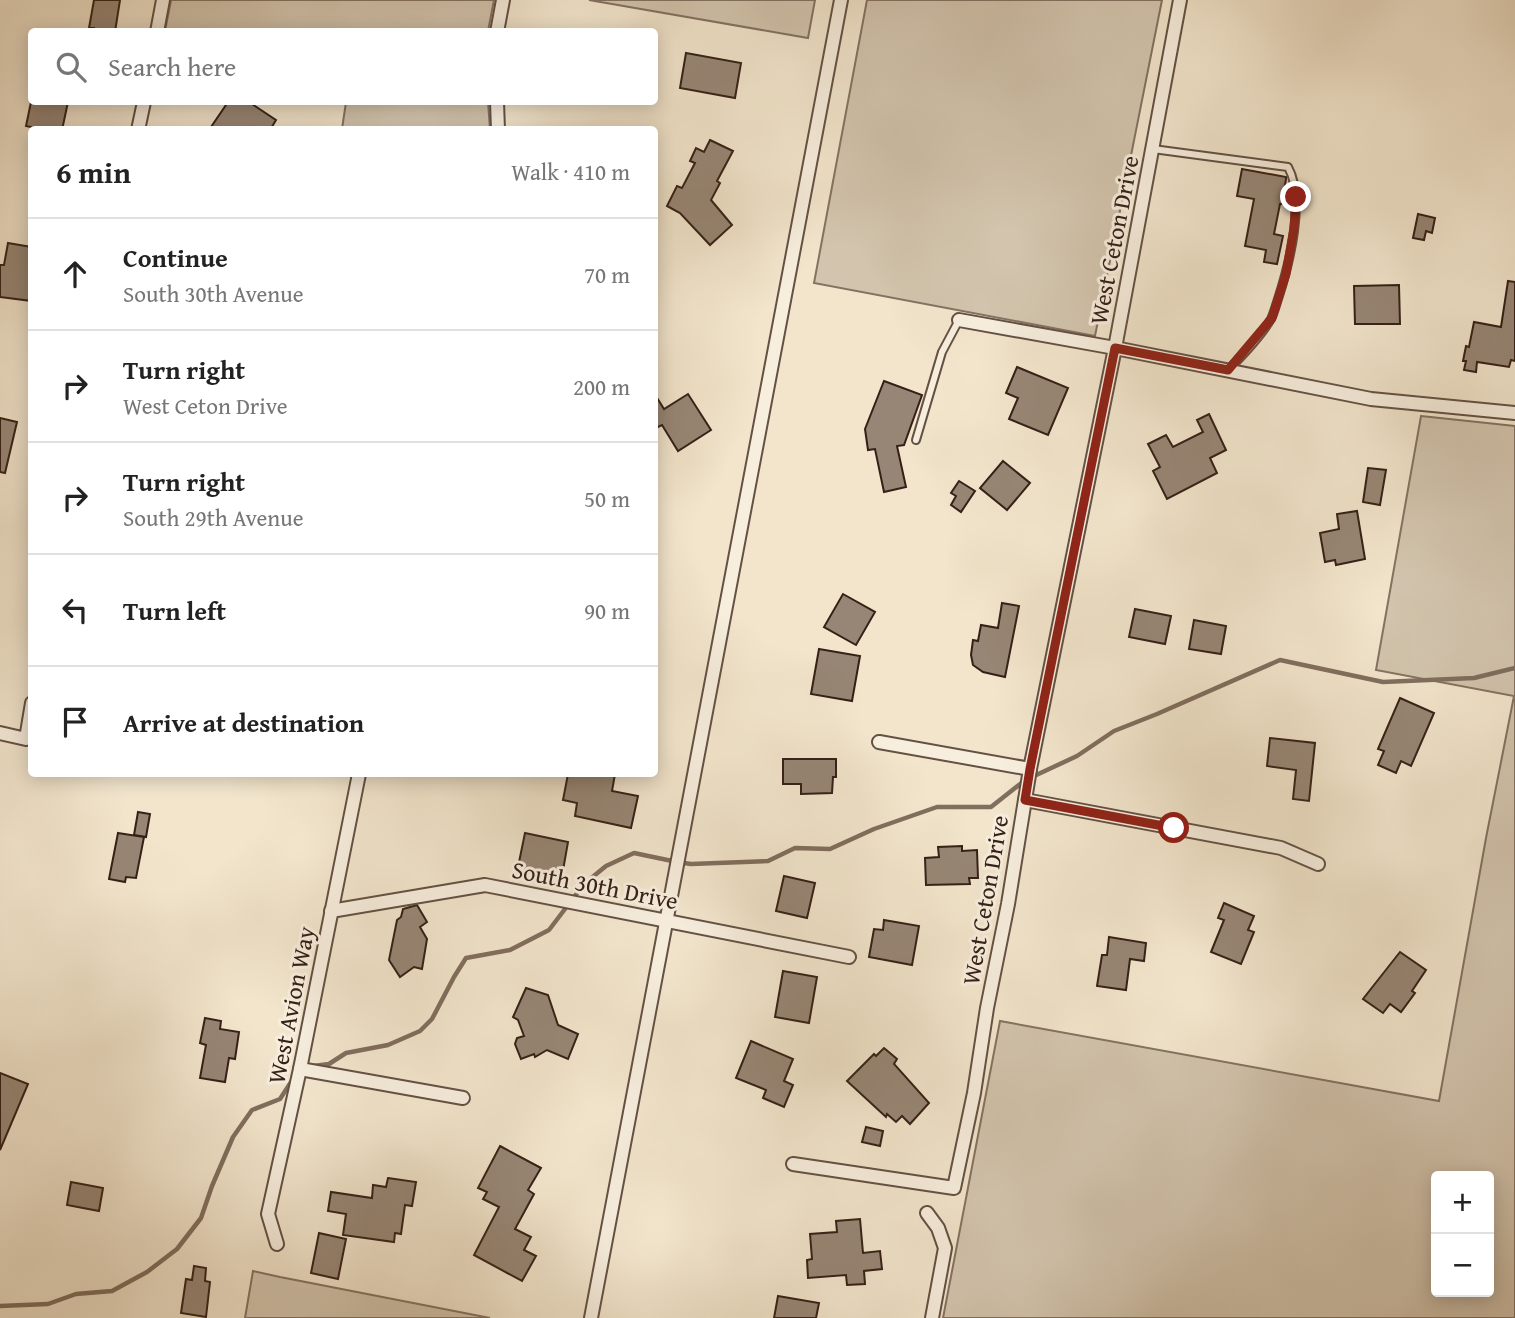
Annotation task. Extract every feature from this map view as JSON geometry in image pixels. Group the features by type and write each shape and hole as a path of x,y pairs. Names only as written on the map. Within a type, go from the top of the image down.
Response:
{"street":[{"path":"158,28 163,0"},
{"path":"499,28 503,0"},
{"path":"591,1318 841,0"},
{"name":"West Ceton Drive","path":"793,1164 954,1188 974,1093 1030,769 1115,348 1180,0"},
{"path":"139,126 143,105"},
{"path":"497,105 498,126"},
{"path":"959,320 1371,399 1515,413"},
{"path":"0,733 26,739 28,727"},
{"path":"879,742 1030,769"},
{"name":"West Avion Way","path":"276,1244 268,1214 358,777"},
{"path":"1025,800 1280,848 1318,864"},
{"name":"South 30th Drive","path":"331,911 485,885 849,957"},
{"path":"300,1069 463,1098"},
{"path":"927,1213 938,1228 945,1248 932,1318"}],"lane":[{"path":"1153,149 1288,167 1292,174 1296,197 1294,228 1286,274 1272,318 1228,370"},
{"path":"916,440 942,352 959,320"}],"shaded area":[{"path":"171,0 494,0 489,28 166,28"},
{"path":"589,0 815,0 808,38"},
{"path":"867,0 1162,0 1095,336 814,283"},
{"path":"346,105 488,105 490,126 342,126"},
{"path":"1421,416 1515,426 1515,1318 943,1318 1000,1021 1439,1101 1514,696 1376,670"},
{"path":"253,1271 280,1277 490,1318 245,1318"}],"building":[{"path":"94,0 120,0 116,28 89,28"},
{"path":"686,53 741,63 735,98 680,88"},
{"path":"30,105 67,105 63,126 26,126"},
{"path":"226,105 254,105 276,120 272,126 212,126"},
{"path":"710,140 733,151 717,181 720,183 711,200 732,225 710,245 680,213 667,206 677,186 682,188 695,163 690,161 696,148 704,152"},
{"path":"1242,169 1286,177 1274,234 1283,236 1277,264 1264,262 1266,250 1245,246 1254,199 1237,196"},
{"path":"1418,214 1435,218 1432,233 1426,231 1424,240 1413,238"},
{"path":"8,243 28,246 28,300 0,297 0,265 4,265"},
{"path":"1508,281 1515,282 1515,361 1511,360 1509,367 1477,362 1476,372 1464,370 1466,346 1469,347 1474,322 1501,327"},
{"path":"1399,285 1400,324 1355,324 1354,286"},
{"path":"1017,367 1068,388 1048,435 1009,419 1018,398 1006,393"},
{"path":"884,381 922,395 904,445 897,446 906,487 884,492 875,449 868,450 865,429"},
{"path":"688,394 711,430 678,451 662,425 658,427 658,399 664,409"},
{"path":"1209,414 1226,450 1210,458 1217,473 1167,499 1153,471 1160,467 1148,444 1166,435 1173,447 1203,432 1197,420"},
{"path":"0,418 17,422 5,473 0,472"},
{"path":"1003,461 1030,483 1007,510 980,488"},
{"path":"1368,468 1386,470 1380,505 1363,502"},
{"path":"959,481 975,491 961,512 951,505 956,496 951,493"},
{"path":"1357,511 1365,559 1336,565 1335,560 1325,562 1320,533 1339,529 1337,514"},
{"path":"843,594 875,612 856,645 824,627"},
{"path":"1002,603 1019,606 1005,677 983,672 973,665 971,655 973,640 978,641 981,625 998,628"},
{"path":"1135,609 1171,616 1165,644 1129,637"},
{"path":"1194,620 1226,626 1221,654 1189,649"},
{"path":"819,649 860,656 852,701 811,694"},
{"path":"1400,698 1434,713 1411,766 1401,761 1396,773 1378,765 1384,751 1378,749"},
{"path":"1270,738 1315,743 1309,801 1293,799 1296,770 1267,766"},
{"path":"783,759 836,759 836,777 833,777 832,793 801,794 801,784 783,784"},
{"path":"567,777 614,777 612,791 638,796 631,828 575,816 577,803 563,800"},
{"path":"138,812 150,814 146,837 134,835"},
{"path":"118,833 144,837 136,878 126,877 125,882 109,879"},
{"path":"525,833 568,842 562,876 518,867"},
{"path":"962,846 962,851 977,850 978,878 969,878 970,884 926,885 925,858 939,857 938,847"},
{"path":"784,876 815,883 807,918 776,911"},
{"path":"1224,903 1254,916 1248,930 1254,932 1241,964 1211,952 1224,920 1218,918"},
{"path":"417,905 427,922 420,927 427,939 422,969 414,967 400,977 389,960 397,920 403,909"},
{"path":"884,920 919,926 912,965 869,957 874,929 883,930"},
{"path":"1109,937 1146,943 1144,961 1130,959 1126,990 1097,986 1102,955 1107,955"},
{"path":"1400,952 1426,970 1412,991 1415,993 1401,1012 1390,1004 1383,1013 1363,999"},
{"path":"783,971 817,977 809,1023 775,1017"},
{"path":"526,988 548,995 558,1025 578,1034 568,1059 547,1050 535,1057 534,1054 521,1059 515,1044 517,1038 524,1036 518,1020 513,1017"},
{"path":"205,1018 221,1021 220,1029 239,1032 235,1059 229,1058 225,1082 200,1078 206,1045 200,1043"},
{"path":"751,1041 793,1059 784,1081 793,1085 784,1107 763,1098 766,1090 736,1078"},
{"path":"884,1048 897,1059 894,1064 929,1103 910,1124 902,1116 896,1122 887,1114 886,1117 847,1081 874,1054 876,1056"},
{"path":"0,1073 28,1084 0,1150"},
{"path":"866,1127 883,1131 880,1146 862,1142"},
{"path":"500,1146 541,1168 528,1190 534,1194 515,1229 531,1237 524,1250 536,1256 522,1281 474,1255 499,1207 483,1199 487,1192 478,1188"},
{"path":"388,1178 416,1182 412,1206 405,1205 401,1234 395,1233 394,1242 343,1235 346,1214 328,1211 331,1192 372,1198 373,1185 386,1187"},
{"path":"71,1182 103,1188 99,1211 67,1205"},
{"path":"860,1219 863,1253 880,1251 882,1269 864,1271 865,1284 847,1285 846,1275 808,1278 807,1260 812,1259 810,1234 837,1232 836,1221"},
{"path":"319,1233 346,1239 338,1279 311,1273"},
{"path":"194,1266 206,1268 205,1281 210,1282 206,1317 181,1313 186,1279 192,1280"},
{"path":"778,1296 819,1303 816,1318 774,1318"}],"waterway":[{"path":"1032,777 1077,756 1114,731 1280,660 1383,682 1474,678 1515,668"},
{"path":"313,1066 329,1064 346,1053 388,1045 420,1031 432,1019 466,958 510,950 549,930 584,884 606,866 634,853 691,864 768,861 795,848 830,849 874,829 937,807 991,807 1024,781"},
{"path":"0,1306 48,1304 76,1294 112,1291 147,1272 177,1249 201,1218 233,1137 252,1110 280,1099 293,1079"}],"route":[{"path":"1174,828 1025,800 1030,769 1115,348 1228,370 1272,318 1286,274 1296,197"}]}
